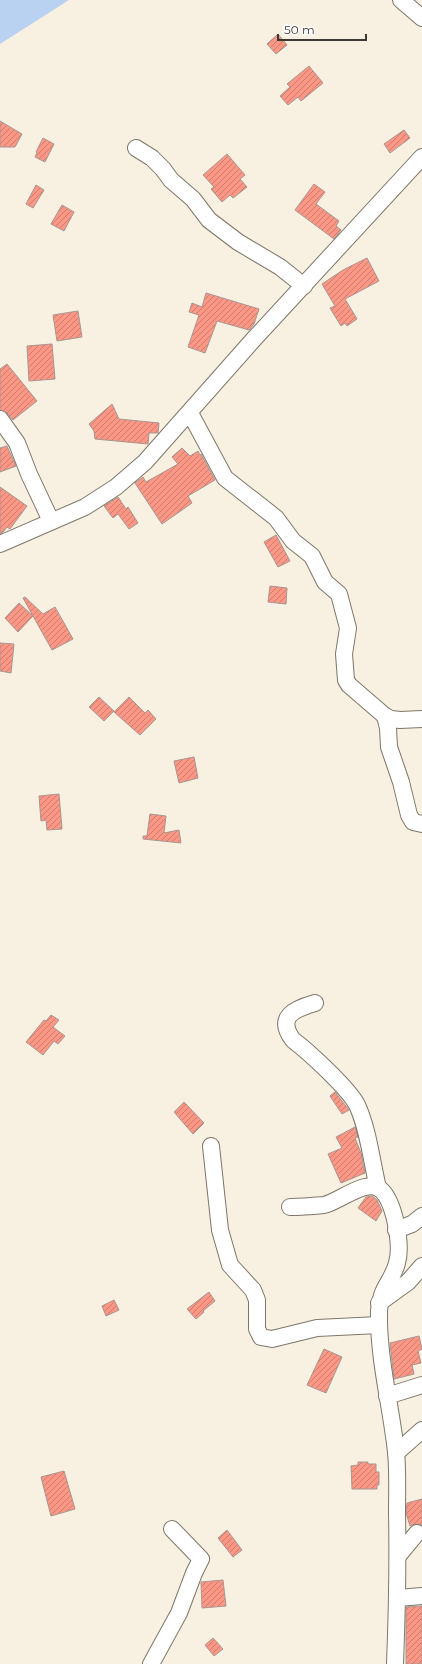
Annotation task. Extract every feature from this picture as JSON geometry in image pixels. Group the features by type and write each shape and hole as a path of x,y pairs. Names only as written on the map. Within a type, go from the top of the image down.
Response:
{"street":[{"path":"401,0 422,18"},
{"path":"136,148 152,158 171,180 193,199 209,220 238,242 280,267 304,286"},
{"path":"0,544 51,520 86,507 116,487 145,462 422,157"},
{"path":"190,413 225,478 276,518 294,541 312,556 324,582 339,594 348,628 344,654 346,680 349,685 385,716 391,719 422,719"},
{"path":"0,419 17,443 29,474 51,520"},
{"path":"385,716 388,728 389,747 401,782 409,815 413,822 422,824"},
{"path":"315,1003 294,1010 288,1016 286,1025 288,1034 345,1089 357,1104 363,1120 378,1188"},
{"path":"211,1146 222,1237 230,1265 253,1290 257,1300 257,1329 261,1337 272,1339 317,1328 379,1325"},
{"path":"290,1208 325,1204 361,1188 371,1186 378,1188 388,1198 392,1207 399,1252 397,1265 384,1288 379,1303 379,1325 382,1360 396,1453 398,1598 395,1664"},
{"path":"396,1230 412,1224 422,1216"},
{"path":"379,1303 408,1282 422,1266"},
{"path":"387,1396 422,1385"},
{"path":"396,1453 422,1430"},
{"path":"151,1664 179,1613 194,1573 201,1559 172,1529"},
{"path":"398,1556 417,1533"},
{"path":"398,1598 422,1596"}],"water":[{"path":"0,0 69,0 0,44"}],"building":[{"path":"278,34 287,45 276,54 267,44"},
{"path":"309,66 323,83 301,101 298,97 288,105 280,96 290,87 287,84"},
{"path":"0,121 22,134 15,147 0,147"},
{"path":"404,130 410,138 390,153 384,144"},
{"path":"43,138 54,144 45,162 35,157"},
{"path":"227,154 245,175 240,179 247,187 233,198 230,195 222,202 211,189 214,187 203,175"},
{"path":"314,184 325,192 316,204 339,221 336,226 341,230 334,239 295,210"},
{"path":"36,185 44,190 33,208 26,204"},
{"path":"62,205 74,212 64,231 51,224"},
{"path":"367,258 379,281 345,299 357,319 347,326 345,323 341,326 330,308 335,306 322,284 343,270"},
{"path":"206,293 259,309 254,324 249,330 217,321 205,353 188,347 199,315 189,312 192,303 202,307"},
{"path":"78,311 82,337 57,341 53,315"},
{"path":"52,344 55,379 29,381 27,346"},
{"path":"7,364 37,401 13,420 7,413 0,410 0,369"},
{"path":"112,404 119,419 159,423 158,433 149,433 148,444 95,439 94,431 89,424"},
{"path":"7,446 16,466 0,472 0,448"},
{"path":"182,448 190,456 198,451 215,480 188,496 192,503 162,524 135,483 143,477 146,482 178,464 172,457"},
{"path":"0,487 27,506 10,529 7,527 0,534"},
{"path":"118,497 126,509 128,507 138,523 129,529 118,514 113,518 104,506"},
{"path":"276,535 290,561 278,567 264,542"},
{"path":"270,586 287,588 286,604 268,602"},
{"path":"25,597 43,614 55,607 73,639 52,650 23,598"},
{"path":"19,603 33,616 18,632 5,618"},
{"path":"0,643 14,644 11,673 0,671"},
{"path":"99,697 114,711 104,721 89,707"},
{"path":"129,697 145,713 148,710 156,719 140,735 114,712"},
{"path":"194,757 198,778 179,783 174,761"},
{"path":"59,794 62,829 47,830 46,820 41,821 39,796"},
{"path":"150,814 166,816 164,833 179,830 181,843 143,839 143,836 147,836"},
{"path":"51,1015 59,1020 53,1027 65,1036 58,1044 54,1041 43,1055 26,1042 44,1020 46,1021"},
{"path":"335,1092 349,1110 342,1114 330,1096"},
{"path":"184,1102 204,1123 193,1134 174,1112"},
{"path":"355,1127 358,1137 355,1138 361,1153 365,1173 341,1183 328,1154 342,1148 336,1137"},
{"path":"372,1196 377,1200 382,1211 376,1221 358,1208 366,1197"},
{"path":"209,1292 215,1301 196,1319 187,1309"},
{"path":"114,1300 119,1310 106,1316 102,1306"},
{"path":"419,1336 422,1349 418,1351 421,1363 412,1365 414,1374 394,1379 390,1343"},
{"path":"324,1349 342,1357 326,1393 307,1385"},
{"path":"358,1462 376,1464 376,1472 379,1472 379,1485 377,1485 377,1489 352,1489 351,1466 358,1465"},
{"path":"64,1471 75,1509 51,1516 41,1477"},
{"path":"422,1499 422,1525 414,1524 410,1526 406,1513 407,1503"},
{"path":"227,1530 242,1550 233,1557 218,1538"},
{"path":"223,1580 226,1606 202,1608 201,1582"},
{"path":"422,1606 422,1664 406,1664 406,1607"},
{"path":"213,1638 223,1649 214,1656 205,1645"}]}
